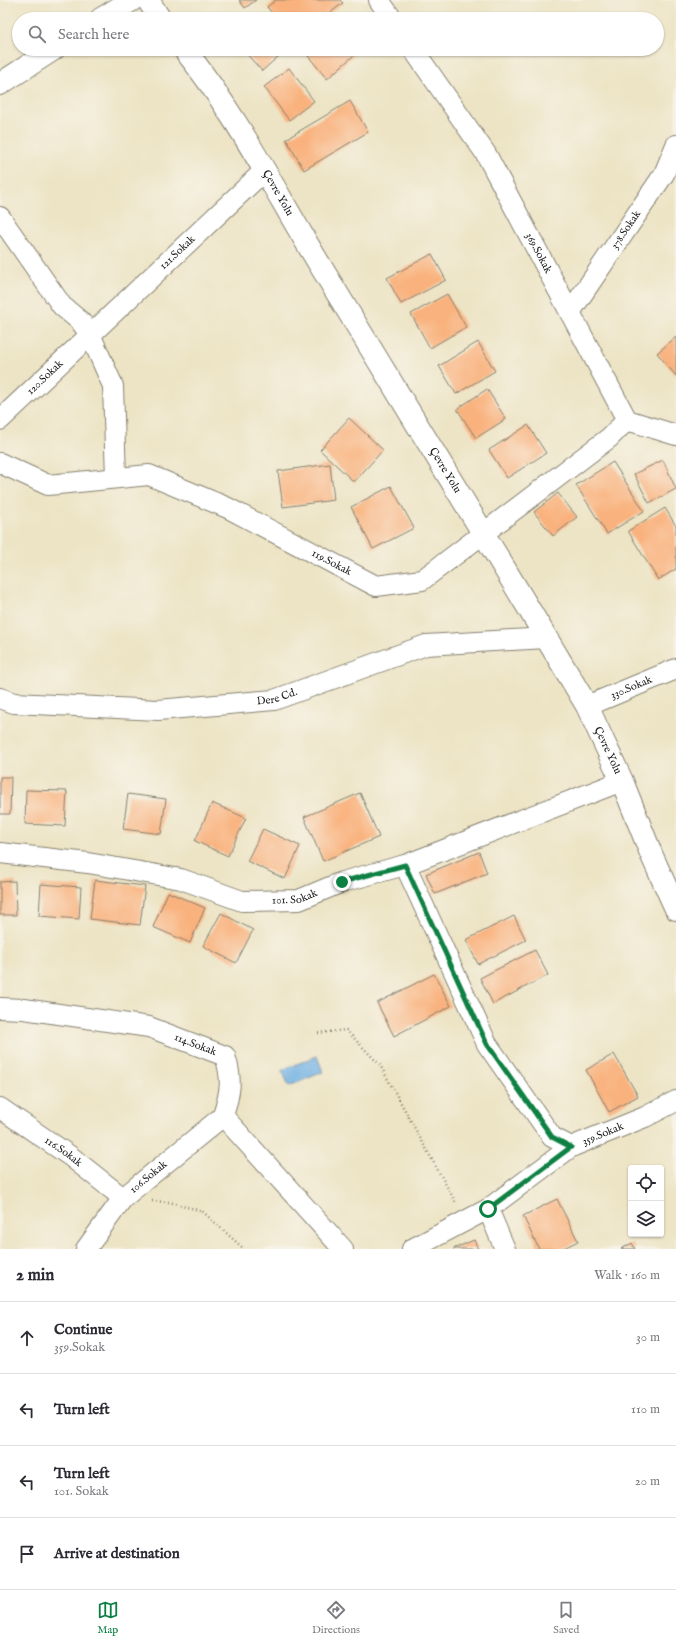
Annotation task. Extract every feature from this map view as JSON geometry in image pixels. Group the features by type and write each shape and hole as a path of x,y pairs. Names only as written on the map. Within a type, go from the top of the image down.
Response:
{"street":[{"path":"112,12 132,0"},
{"path":"148,0 156,12"},
{"path":"378,0 387,12"},
{"path":"0,84 43,56"},
{"name":"Çevre Yolu","path":"190,56 207,78 265,170 313,254 483,532 587,706 622,781 652,856 676,909"},
{"name":"369.Sokak","path":"418,56 486,154 571,311 627,420"},
{"name":"378.Sokak","path":"571,311 670,180 676,145"},
{"name":"121.Sokak","path":"90,334 265,170"},
{"path":"0,217 62,306 80,321 90,334 113,386 116,478"},
{"name":"120.Sokak","path":"0,420 90,334"},
{"path":"627,420 676,435"},
{"name":"119.Sokak","path":"0,463 48,485 149,475 228,508 376,586 422,580 483,532 609,438 627,420"},
{"name":"Dere Cd.","path":"0,698 14,702 158,710 274,700 426,645 546,638"},
{"name":"330.Sokak","path":"587,706 676,669"},
{"name":"101. Sokak","path":"0,853 88,863 180,879 242,901 299,900 342,882 405,865 622,781"},
{"path":"405,865 487,1044 552,1137 571,1147"},
{"name":"114.Sokak","path":"0,1008 24,1009 149,1027 224,1056 230,1072 230,1092 224,1116"},
{"name":"359.Sokak","path":"412,1249 488,1209 571,1147 645,1117 676,1101"},
{"name":"116.Sokak","path":"0,1108 70,1156 123,1198"},
{"path":"224,1116 343,1249"},
{"name":"106.Sokak","path":"86,1249 123,1198 224,1116"},
{"path":"488,1209 505,1249"}],"path":[{"path":"318,1033 346,1030 380,1065 466,1221"},
{"path":"123,1198 169,1202 202,1211 244,1249"}],"water":[{"path":"317,1056 323,1072 289,1086 282,1070"}],"building":[{"path":"239,0 256,0 245,8"},
{"path":"276,0 340,0 343,3 331,12 271,12 267,7"},
{"path":"248,56 279,56 262,71"},
{"path":"308,56 353,56 327,79"},
{"path":"289,68 314,101 289,120 264,87"},
{"path":"350,101 368,132 304,170 286,139"},
{"path":"432,254 446,280 401,304 387,278"},
{"path":"447,294 466,327 430,348 411,314"},
{"path":"676,337 676,376 657,353"},
{"path":"478,342 495,371 456,394 439,366"},
{"path":"487,389 506,419 476,438 457,409"},
{"path":"349,418 383,450 354,482 320,450"},
{"path":"528,425 546,453 507,478 489,450"},
{"path":"663,460 676,489 649,503 634,474"},
{"path":"613,462 644,511 607,534 576,485"},
{"path":"330,464 334,500 283,507 278,471"},
{"path":"391,486 414,528 373,549 351,507"},
{"path":"558,493 577,517 553,536 534,512"},
{"path":"665,508 676,526 676,569 658,580 628,531"},
{"path":"0,777 11,777 10,814 0,814"},
{"path":"26,790 67,791 65,826 25,824"},
{"path":"360,793 379,837 323,861 304,817"},
{"path":"128,794 166,799 161,834 123,829"},
{"path":"212,803 246,818 228,856 195,841"},
{"path":"263,829 300,846 285,879 247,861"},
{"path":"479,852 487,873 435,894 426,874"},
{"path":"95,880 145,886 140,925 90,919"},
{"path":"15,881 16,915 0,915 0,882"},
{"path":"41,884 81,887 79,919 39,916"},
{"path":"168,892 205,908 190,943 153,927"},
{"path":"221,913 253,930 236,963 203,946"},
{"path":"514,916 526,940 478,964 466,940"},
{"path":"535,950 548,975 493,1004 480,978"},
{"path":"434,974 451,1006 394,1036 377,1003"},
{"path":"614,1054 638,1096 609,1112 586,1070"},
{"path":"557,1199 578,1241 562,1249 539,1249 523,1216"},
{"path":"474,1240 478,1249 453,1249"},
{"path":"632,1243 635,1249 621,1249"}],"route":[{"path":"342,882 405,865 487,1044 552,1137 571,1147 488,1209"}]}
